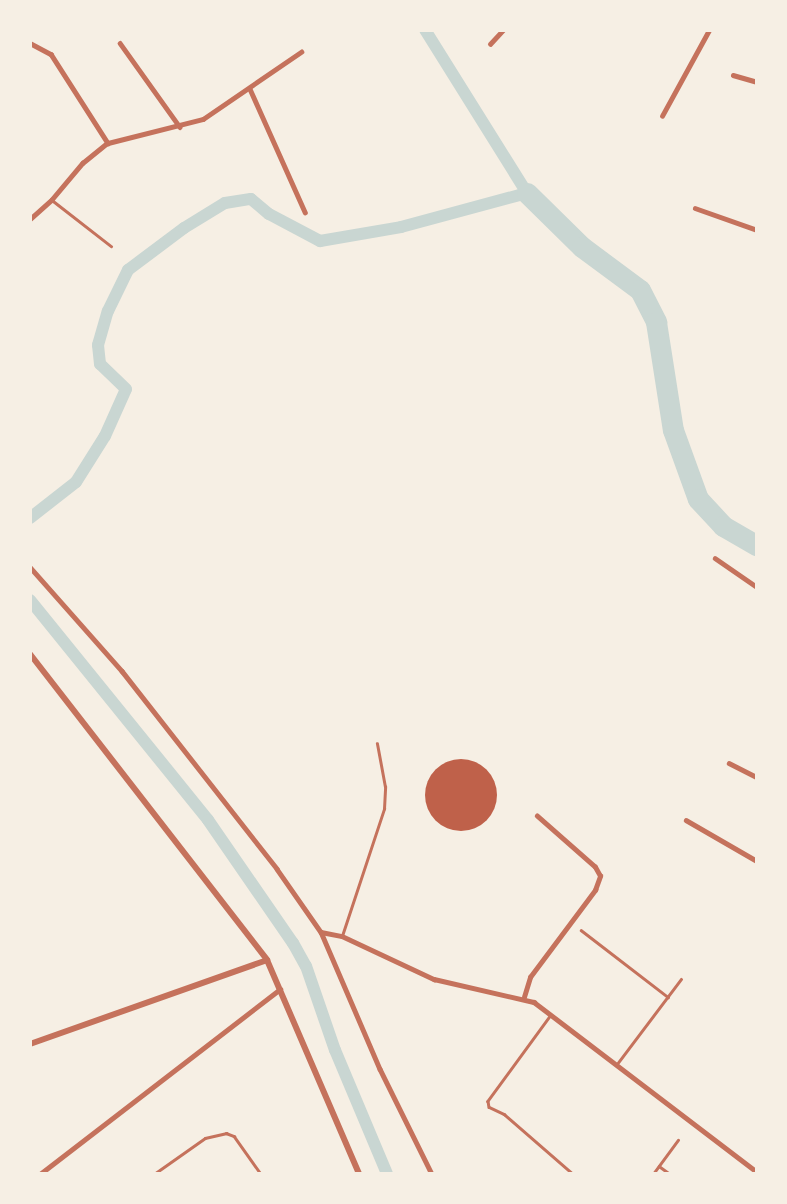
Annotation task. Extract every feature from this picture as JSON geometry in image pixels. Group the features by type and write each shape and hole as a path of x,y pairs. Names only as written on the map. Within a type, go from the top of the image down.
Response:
{"street":[{"path":"490,44 503,30"},
{"path":"662,116 709,30"},
{"path":"30,43 51,54 108,143"},
{"path":"120,43 180,127"},
{"path":"30,220 52,200 83,163 108,143 180,127 203,118 250,89 301,52"},
{"path":"733,75 757,82"},
{"path":"250,89 305,212"},
{"path":"695,208 757,230"},
{"path":"715,558 757,587"},
{"path":"30,567 122,671 277,869 321,932 380,1069 432,1174"},
{"path":"30,654 267,960 359,1174"},
{"path":"729,763 757,777"},
{"path":"524,997 535,970 590,898 600,876 595,867 537,817"},
{"path":"686,820 757,860"},
{"path":"321,932 342,936 443,982 524,997 617,1064 757,1172"},
{"path":"30,1044 267,960"},
{"path":"40,1174 280,989"}],"lane":[{"path":"52,200 111,246"},
{"path":"342,936 384,809 385,787 377,744"},
{"path":"581,930 668,997"},
{"path":"617,1064 681,979"},
{"path":"551,1015 488,1101 489,1107 505,1114 573,1174"},
{"path":"154,1174 205,1138 226,1133 234,1136 261,1174"},
{"path":"653,1174 678,1140"},
{"path":"659,1166 670,1174"}],"building":[{"path":"461,759 481,765 491,775 497,795 491,815 481,825 461,831 441,825 431,815 425,795 431,775 441,765"}],"waterway":[{"path":"30,518 76,482 105,436 126,389 100,364 98,345 108,311 128,270 184,228 225,203 251,199 269,214 320,241 401,227 527,193 425,30"},
{"path":"527,193 582,247 640,290 656,322 673,430 698,499 723,526 757,546"},
{"path":"30,600 208,820 293,943 306,966 335,1050 387,1174"}]}
